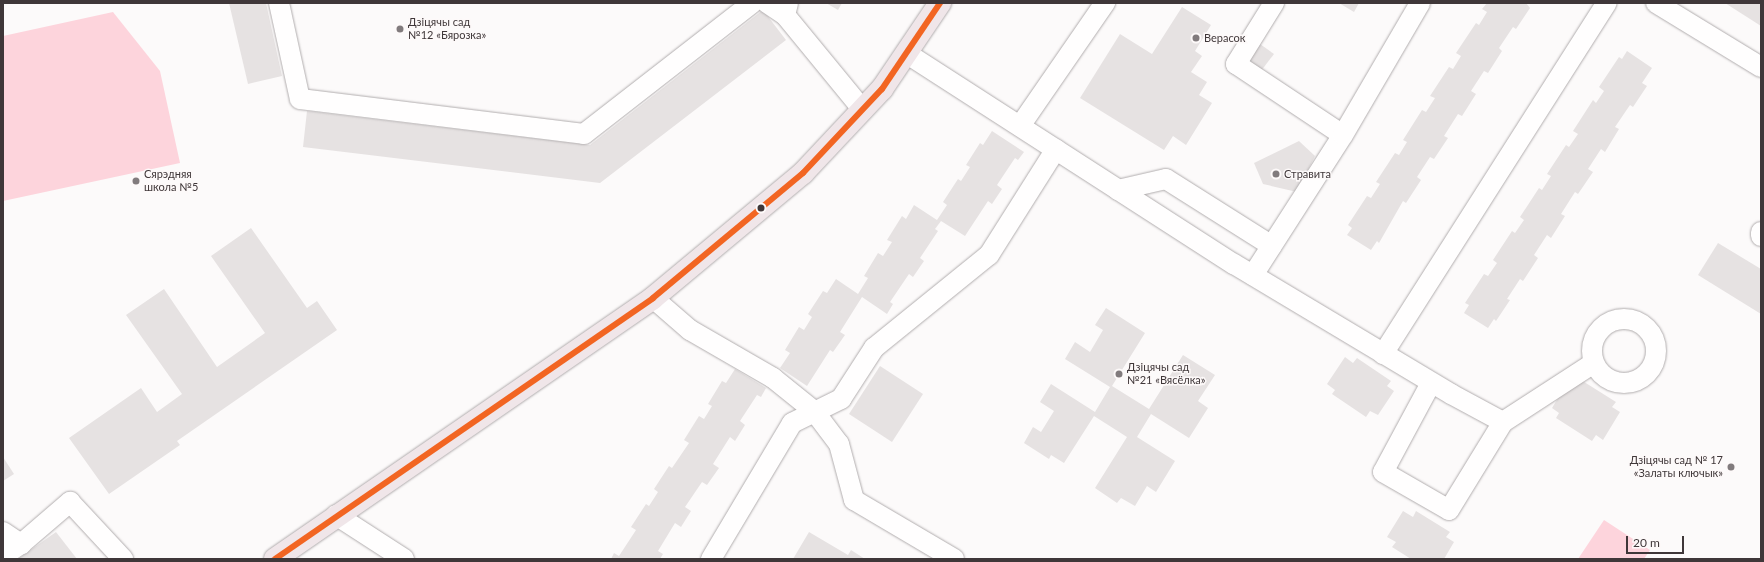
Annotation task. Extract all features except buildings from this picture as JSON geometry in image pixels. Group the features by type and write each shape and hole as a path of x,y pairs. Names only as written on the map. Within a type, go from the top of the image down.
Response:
{"main road":[{"path":"275,559 336,515 653,298 803,173 882,89 940,3"}],"lane":[{"path":"279,3 300,99 584,134 752,3"},
{"path":"767,3 787,9 863,110"},
{"path":"1020,126 1105,3"},
{"path":"1274,3 1236,64 1342,135"},
{"path":"1253,275 1342,135 1420,3"},
{"path":"1383,354 1607,3"},
{"path":"1656,3 1761,67"},
{"path":"906,53 1253,275 1432,383 1503,422"},
{"path":"711,559 792,423 841,399 874,348 989,255 1056,149"},
{"path":"1118,190 1166,179 1272,246"},
{"path":"653,298 690,330 772,378 814,411 839,444 854,500 954,559"},
{"path":"1432,383 1383,472 1449,510 1503,422 1594,363"},
{"path":"3,556 21,544 70,502 123,559"},
{"path":"336,515 404,559"},
{"path":"3,532 21,544"}],"shaded area":[{"path":"113,12 160,71 180,163 3,201 3,36"},
{"path":"1604,520 1650,550 1644,559 1578,559"}],"transit line":[{"path":"275,559 653,298 803,173 882,89 940,3"}],"place":[{"name":"Дзіцячы сад №12 «Бярозка»","path":"400,29"},
{"name":"Верасок","path":"1196,38"},
{"name":"Стравита","path":"1276,174"},
{"name":"Сярэдняя школа №5","path":"136,181"},
{"name":"Дзіцячы сад №21 «Вясёлка»","path":"1119,374"},
{"name":"Дзіцячы сад № 17 «Залаты ключык»","path":"1731,467"}]}
